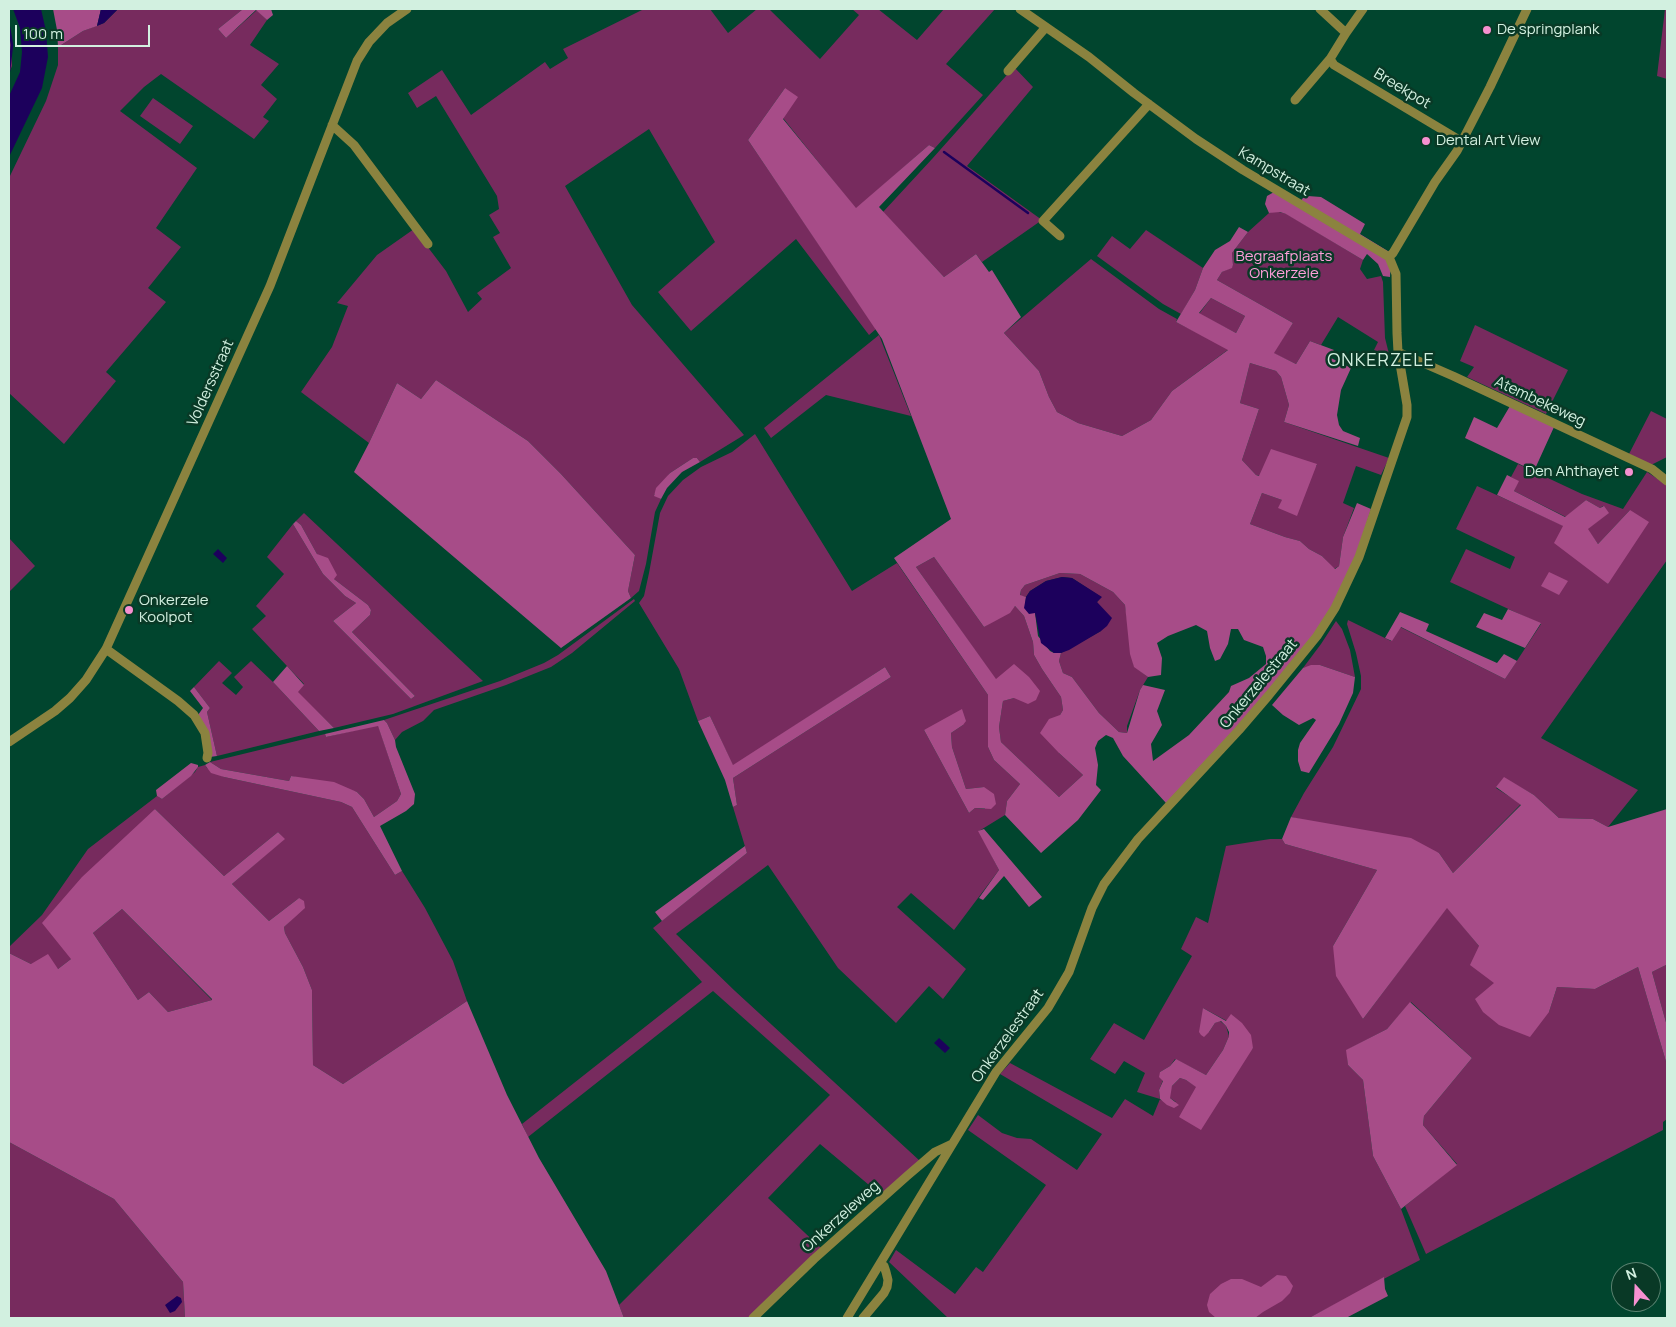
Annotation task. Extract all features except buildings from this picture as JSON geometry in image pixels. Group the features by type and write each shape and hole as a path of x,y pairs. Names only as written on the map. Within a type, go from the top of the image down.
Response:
{"street":[{"name":"Voldersstraat","path":"9,742 55,712 70,698 86,680 106,649 270,286 357,61 369,42 387,23 407,9"},
{"name":"Kampstraat","path":"1020,9 1089,57 1196,139 1243,170 1390,257"},
{"path":"1320,9 1346,33"},
{"path":"1295,100 1330,59 1362,9"},
{"path":"1390,257 1462,141 1527,9"},
{"path":"1008,71 1046,27"},
{"name":"Breekpot","path":"1330,59 1334,65 1462,141"},
{"path":"1060,236 1043,222 1149,104"},
{"path":"332,125 354,145 428,244"},
{"name":"Onkerzelestraat","path":"847,1318 996,1072 1048,1008 1068,972 1092,908 1104,884 1138,839 1269,695 1317,636 1335,608 1359,557 1407,417 1407,405 1398,352 1396,274 1390,257"},
{"name":"Atembekeweg","path":"1398,352 1652,470 1667,481"},
{"path":"106,649 178,700 194,715 205,732 207,758"},
{"name":"Onkerzeleweg","path":"753,1318 814,1259 907,1176 935,1152 953,1144"},
{"path":"863,1318 887,1287 886,1272 884,1266 880,1264"}],"green space":[{"path":"118,9 243,9 218,29 226,38 257,10 267,20 250,45 279,64 261,85 277,99 263,117 269,121 254,139 161,74 144,87 120,111 197,168 156,228 181,247 148,288 166,302 106,372 116,381 64,444 9,393 9,178 46,101 58,65 58,47 83,31 104,23"},
{"path":"644,9 710,9 728,33 757,9 769,9 820,59 859,15 852,9 878,9 917,40 944,9 995,9 946,64 983,95 935,148 929,145 856,209 783,118 785,88 748,140 876,329 869,335 796,239 691,331 658,292 715,242 649,129 565,186 632,305 744,435 700,462 697,458 693,458 670,473 654,495 661,499 655,512 646,564 639,591 631,598 628,591 635,555 528,441 436,380 421,399 397,383 369,443 301,392 332,347 348,306 337,303 377,255 414,229 446,271 468,312 482,299 477,293 511,268 493,237 500,233 489,215 499,209 497,196 436,96 417,108 408,93 442,70 471,115 545,62 550,69 568,58 563,49"},
{"path":"1665,9 1667,9 1667,79 1657,76"},
{"path":"9,26 12,66 9,73"},
{"path":"1014,67 1033,87 967,166 1042,220 982,262 976,254 944,277 883,212"},
{"path":"153,98 193,126 180,144 140,116"},
{"name":"Begraafplaats Onkerzele","path":"1275,211 1287,214 1363,260 1360,269 1367,279 1381,276 1383,282 1385,338 1390,358 1388,360 1374,350 1378,342 1338,317 1321,345 1310,341 1296,364 1273,353 1293,323 1217,280 1222,272 1232,267 1232,253 1248,232 1269,213"},
{"path":"1146,230 1203,268 1195,290 1181,314 1163,304 1097,256 1112,236 1130,249"},
{"path":"1091,259 1159,309 1177,319 1176,322 1229,349 1172,391 1151,420 1122,436 1078,423 1057,412 1039,371 1004,333"},
{"path":"1211,298 1245,316 1236,333 1199,314"},
{"path":"1475,325 1568,370 1546,414 1467,377 1474,367 1460,361"},
{"path":"879,335 911,416 826,395 771,438 764,428"},
{"path":"1250,363 1276,371 1281,377 1289,405 1284,422 1389,458 1381,475 1356,466 1343,503 1354,508 1343,537 1339,566 1334,569 1322,556 1309,549 1300,541 1250,524 1262,493 1282,500 1317,465 1260,476 1256,475 1242,460 1259,409 1240,403"},
{"path":"1651,411 1667,419 1667,457 1651,465 1629,454"},
{"path":"755,434 852,591 897,563 988,695 988,747 994,760 1020,784 1007,801 1005,815 979,831 999,870 954,930 911,893 897,907 966,969 943,999 929,986 896,1023 838,968 768,865 676,934 735,991 920,1161 881,1195 820,1144 768,1198 822,1249 748,1318 624,1318 619,1305 830,1095 713,991 528,1137 522,1124 702,982 653,928 747,853 733,807 737,805 733,778 891,677 885,667 733,766 710,716 698,721 679,669 639,603 644,596 660,513 668,496 683,480 701,467 732,452","holes":["963,725 951,733 952,747 966,789 984,787 985,809 975,808 969,813 924,730"]},
{"path":"1518,464 1582,494 1623,509 1647,472 1667,485 1667,560 1541,738 1638,790 1608,827 1593,819 1559,818 1534,795 1504,778 1496,788 1521,804 1453,873 1439,853 1291,817 1333,747 1361,689 1361,676 1347,624 1348,620 1391,641 1400,627 1505,679 1541,624 1450,582 1466,549 1510,569 1515,557 1456,529 1477,486 1564,526 1608,584 1630,510 1598,544 1587,529 1608,513 1603,506 1600,508 1586,500 1566,517 1514,491 1518,481 1511,477"},
{"path":"304,513 483,681 393,714 334,728 297,692 304,684 252,629 266,616 256,606 284,574 267,557 293,524 323,574 345,596 356,603 333,621 411,699 415,696 352,632 370,615 371,610 368,605 334,579 301,525 296,521"},
{"path":"9,538 35,566 9,592"},
{"path":"934,557 984,627 1015,606 1024,616 1033,642 1034,655 1061,697 1063,710 1060,715 1059,753 1083,775 1059,797 1001,742 999,727 1003,701 1014,698 996,680 916,567"},
{"path":"1060,573 1080,574 1113,592 1125,605 1134,666 1148,677 1140,690 1127,726 1127,733 1119,732 1099,713 1072,677 1063,673 1059,661 1061,653 1101,631 1097,602 1101,597 1072,578 1062,577 1046,581 1030,591 1026,597 1020,596 1021,590 1025,585"},
{"path":"634,599 635,601 572,653 551,667 434,710 423,721 402,732 395,740 384,720 500,681 544,663 558,655"},
{"path":"1336,621 1342,629 1350,650 1355,677 1320,665 1303,668"},
{"path":"219,661 232,673 222,683 236,695 243,687 234,677 251,661 319,731 217,756 207,712 210,708 194,687"},
{"path":"378,725 401,794 397,801 374,817 364,799 357,792 291,776 289,781 221,769 210,762 325,734 326,737"},
{"path":"205,765 224,777 341,802 352,807 395,875 402,871 425,908 453,961 467,1001 343,1084 313,1065 312,990 303,967 285,933 284,927 290,921 299,898 269,921 232,884 284,839 278,832 224,876 155,809 71,959 58,969 31,964 9,953 9,947 42,915 88,849 157,796 162,799 195,772 198,767"},
{"path":"1282,839 1285,844 1377,870 1333,946 1363,1019 1447,907 1479,946 1549,1012 1557,987 1595,989 1638,967 1667,1065 1667,1119 1663,1122 1663,1130 1426,1254 1405,1206 1457,1164 1423,1125 1424,1116 1472,1058 1411,1002 1387,1029 1347,1050 1348,1065 1363,1080 1373,1156 1401,1209 1420,1260 1309,1318 948,1318 889,1262 896,1250 955,1294 976,1267 983,1272 1046,1185 968,1130 978,1115 1002,1133 1017,1138 1031,1139 1077,1170 1102,1134 1000,1074 1010,1063 1112,1118 1125,1099 1153,1116 1160,1099 1137,1092 1145,1073 1124,1061 1115,1074 1090,1059 1114,1023 1144,1040 1192,956 1181,949 1196,917 1208,923 1226,846","holes":["1203,1008 1227,1021 1232,1015 1253,1048 1197,1087 1180,1078 1170,1090 1170,1098 1176,1102 1160,1100 1159,1090 1163,1080 1160,1072 1170,1066 1175,1059 1206,1075 1223,1050 1229,1036 1226,1026 1220,1021 1215,1023 1209,1032"]},
{"path":"122,909 212,1000 168,1012 149,992 138,1000 93,933"},
{"path":"1666,965 1667,970 1667,1026 1652,972"},
{"path":"9,1142 114,1199 183,1282 185,1318 9,1318"}],"shaded area":[{"path":"13,9 41,9 46,31 48,57 42,88 9,157 9,96 20,72 22,52 20,28"},
{"path":"53,9 101,9 97,26 83,31 58,47"},
{"path":"101,9 118,9 104,23 97,26"},
{"path":"243,9 271,9 273,15 267,20 256,10 226,38 218,29"},
{"path":"785,88 798,97 783,119 856,208 929,145 935,148 879,207 944,277 976,254 989,272 992,270 1021,317 1004,333 1039,371 1057,412 1078,423 1122,436 1151,420 1172,391 1228,350 1176,322 1195,290 1203,268 1215,250 1230,241 1239,227 1248,232 1232,253 1232,268 1222,272 1217,280 1293,323 1274,353 1296,364 1310,341 1334,350 1329,357 1351,368 1341,390 1337,415 1339,425 1343,431 1360,438 1358,446 1284,422 1289,405 1281,377 1276,371 1250,363 1240,403 1259,409 1242,460 1259,476 1271,449 1317,464 1297,516 1278,508 1282,500 1262,493 1250,524 1300,541 1309,549 1322,556 1335,569 1339,566 1343,537 1357,503 1371,509 1355,560 1324,625 1245,719 1166,803 1123,756 1113,738 1106,735 1098,741 1095,748 1098,765 1096,785 1101,790 1078,820 1041,853 1005,815 1007,801 1020,784 994,760 988,747 988,695 894,558 951,519 882,339 748,140","holes":["1211,298 1245,316 1236,333 1199,313","934,557 984,627 1010,613 1015,606 1024,616 1033,642 1034,655 1061,697 1063,710 1060,715 1049,719 1040,733 1083,775 1059,797 1001,742 999,727 1003,701 1014,698 1028,704 1036,700 1040,691 1029,677 1014,664 996,679 916,567","1060,573 1080,574 1113,592 1125,605 1130,654 1134,667 1148,677 1161,675 1162,658 1157,643 1168,636 1196,625 1207,631 1215,661 1220,659 1228,644 1231,629 1238,629 1244,640 1263,647 1266,664 1249,678 1231,686 1229,692 1189,735 1153,761 1151,744 1162,725 1157,711 1165,690 1143,685 1127,733 1119,732 1099,713 1072,677 1063,673 1059,661 1061,653 1050,651 1038,636 1035,613 1025,608 1026,597 1020,595 1025,585"]},
{"path":"1274,192 1297,205 1303,198 1308,196 1321,197 1365,224 1360,234 1391,253 1390,277 1383,276 1378,264 1367,254 1363,260 1286,214 1280,212 1269,213 1265,204 1267,196"},
{"path":"436,380 528,441 635,555 628,591 631,598 561,648 354,472 397,383 421,399"},
{"path":"1510,406 1554,427 1534,471 1465,438 1474,417 1497,428"},
{"path":"693,458 697,458 700,462 682,472 667,488 661,499 654,496 656,488 670,473"},
{"path":"1507,475 1519,481 1514,491 1565,517 1586,500 1600,508 1604,506 1609,513 1588,529 1598,544 1630,510 1649,522 1608,584 1554,543 1563,526 1497,495"},
{"path":"296,521 301,525 317,554 328,558 337,575 334,579 368,605 371,610 370,615 352,632 415,696 411,699 333,621 356,603 345,596 323,574 293,524"},
{"path":"218,549 227,558 223,563 213,554"},
{"path":"1549,572 1568,581 1559,595 1541,586"},
{"path":"1062,577 1072,578 1102,597 1097,602 1112,618 1101,631 1069,650 1054,653 1041,643 1035,613 1029,614 1024,608 1026,597 1030,591 1046,581"},
{"path":"1508,609 1541,623 1525,648 1476,627 1484,613 1502,620"},
{"path":"1400,612 1429,624 1426,631 1497,663 1504,654 1517,661 1505,679 1401,627 1392,641 1385,638"},
{"path":"1311,665 1320,665 1355,677 1353,693 1339,724 1309,773 1301,771 1298,761 1298,750 1300,743 1316,720 1313,718 1299,725 1272,705 1303,668"},
{"path":"287,666 304,685 298,692 334,728 319,731 273,682"},
{"path":"885,667 891,677 733,778 737,805 733,807 725,780 698,721 710,716 733,765"},
{"path":"194,687 210,708 207,712 217,756 210,757 198,715 203,708 190,691"},
{"path":"962,709 966,721 951,733 952,747 966,789 984,787 994,794 996,804 991,809 975,808 969,813 924,730"},
{"path":"384,720 395,740 415,794 414,804 406,811 380,826 402,871 395,875 352,807 341,802 224,777 211,773 205,765 210,762 221,769 289,781 291,776 334,782 357,792 364,799 374,817 397,801 401,794 378,726 326,737 325,734"},
{"path":"191,763 198,765 198,767 191,776 162,799 157,796 156,790"},
{"path":"1504,777 1534,795 1559,818 1593,819 1608,827 1667,809 1667,970 1666,965 1652,972 1667,1026 1667,1065 1638,967 1595,989 1557,987 1549,1012 1530,1037 1499,1025 1483,1012 1475,999 1494,983 1470,965 1479,946 1447,908 1363,1019 1336,976 1333,946 1377,870 1285,844 1282,839 1291,817 1411,838 1439,853 1453,873 1521,805 1496,787"},
{"path":"155,809 224,876 278,832 285,839 232,884 269,921 299,898 304,901 305,908 284,927 285,933 303,967 312,990 313,1065 343,1084 467,1001 507,1095 539,1158 606,1271 624,1318 185,1318 183,1282 114,1199 9,1142 9,953 31,964 48,954 58,969 71,959 42,923 82,877","holes":["122,909 212,999 168,1012 149,992 138,1000 93,933"]},
{"path":"984,829 1042,897 1029,907 1004,876 983,900 979,898 999,870 978,831"},
{"path":"745,846 747,853 662,921 655,912"},
{"path":"1410,1002 1472,1058 1424,1116 1423,1125 1457,1165 1401,1209 1373,1156 1363,1080 1348,1065 1346,1050 1387,1029"},
{"path":"1203,1008 1226,1021 1231,1014 1242,1023 1251,1035 1253,1048 1201,1130 1179,1117 1196,1087 1180,1078 1172,1086 1170,1098 1179,1105 1174,1108 1160,1099 1159,1090 1163,1081 1159,1077 1160,1072 1170,1066 1176,1059 1206,1075 1223,1050 1229,1032 1221,1021 1215,1023 1204,1037 1199,1032"},
{"path":"939,1038 950,1048 945,1053 934,1043"},
{"path":"1277,1275 1286,1276 1293,1286 1290,1293 1282,1301 1255,1318 1216,1318 1209,1312 1207,1305 1210,1294 1221,1284 1231,1279 1242,1279 1261,1287"},
{"path":"1384,1277 1388,1296 1346,1318 1309,1318"},
{"path":"177,1296 181,1298 182,1302 175,1311 170,1313 165,1305"}],"waterway":[{"path":"9,27 12,45 9,71"},
{"path":"944,152 1028,213"}],"place":[{"name":"De springplank","path":"1487,30"},
{"name":"Dental Art View","path":"1426,141"},
{"name":"Den Ahthayet","path":"1629,472"},
{"name":"Onkerzele Koolpot","path":"129,610"}],"district":[{"name":"ONKERZELE","path":"1381,361"}]}
